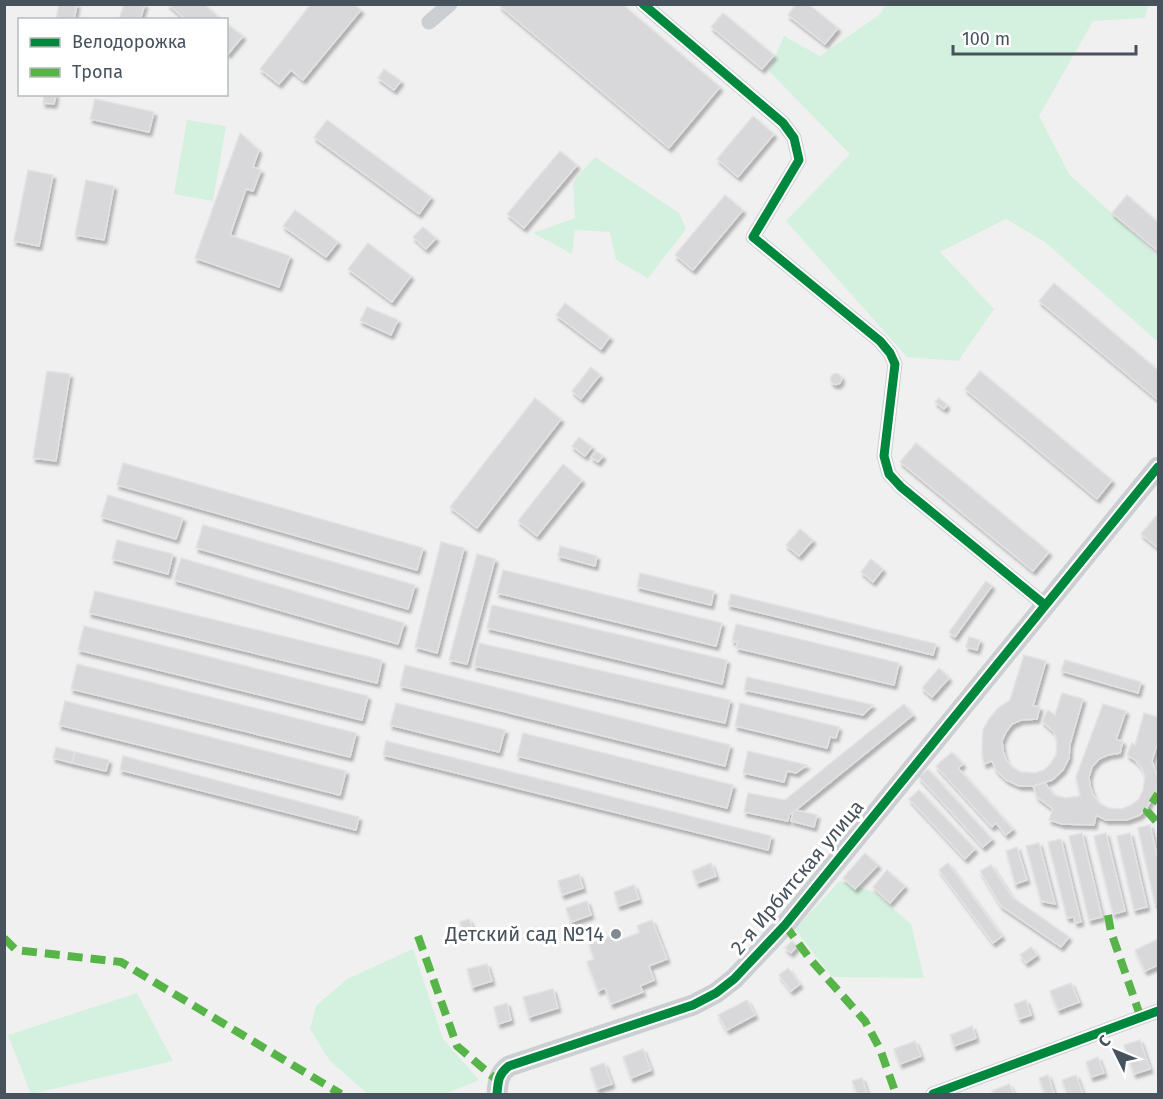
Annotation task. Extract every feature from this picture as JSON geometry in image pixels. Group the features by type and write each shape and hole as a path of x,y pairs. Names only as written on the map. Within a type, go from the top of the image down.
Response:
{"street":[{"path":"429,22 450,4"},
{"path":"643,4 783,123 794,138 800,160 753,237 880,341 890,353 895,364 884,456 889,474 901,487 1045,605"},
{"name":"2-я Ирбитская улица","path":"498,1095 498,1081 503,1071 509,1066 693,1005 716,993 734,979 785,925 1158,467"},
{"path":"933,1095 1158,1011"}],"green space":[{"path":"887,4 1148,5 1145,18 1093,21 1039,116 1069,174 1158,256 1158,342 1045,242 1006,219 940,252 994,309 958,361 907,357 786,221 850,154 769,71 784,36 820,56 879,15"},
{"path":"187,120 226,126 213,201 174,194"},
{"path":"595,157 679,213 686,229 648,278 616,260 610,232 575,230 572,254 533,233 575,218 573,182"},
{"path":"840,881 874,892 911,924 924,978 832,977 795,929"},
{"path":"413,949 443,1039 479,1080 447,1093 368,1094 330,1061 310,1029 316,1006 347,979"},
{"path":"137,993 173,1061 31,1094 8,1035"}],"building":[{"path":"59,4 77,4 74,18 56,18"},
{"path":"124,4 145,4 141,18 120,18"},
{"path":"168,4 204,4 220,18 184,18"},
{"path":"311,4 353,4 361,10 303,80 291,70 279,84 260,69"},
{"path":"501,4 622,4 720,87 669,148 500,6"},
{"path":"796,4 808,4 838,28 825,44 788,15"},
{"path":"723,13 774,55 762,69 711,27"},
{"path":"228,25 243,36 228,54"},
{"path":"384,69 401,81 394,90 378,78"},
{"path":"44,96 56,96 54,104 43,103"},
{"path":"95,99 154,112 149,132 90,119"},
{"path":"753,116 774,134 738,177 717,159"},
{"path":"327,120 431,197 419,214 314,137"},
{"path":"240,133 259,150 253,167 261,170 253,191 246,189 230,235 290,256 279,287 195,258"},
{"path":"560,151 577,165 524,228 507,214"},
{"path":"28,170 53,175 39,246 14,241"},
{"path":"86,180 114,186 104,240 75,235"},
{"path":"725,195 743,210 693,270 675,255"},
{"path":"1127,195 1158,222 1158,251 1112,213"},
{"path":"295,210 338,242 326,257 283,226"},
{"path":"423,227 436,238 426,249 413,237"},
{"path":"368,243 411,276 392,302 348,269"},
{"path":"1054,283 1158,370 1158,400 1039,301"},
{"path":"565,303 610,337 601,349 556,315"},
{"path":"367,307 398,320 391,335 360,321"},
{"path":"591,367 600,375 581,399 572,391"},
{"path":"47,371 70,374 56,461 33,458"},
{"path":"980,371 1112,480 1097,499 965,389"},
{"path":"836,373 842,379 836,385 830,379"},
{"path":"535,398 561,419 477,528 450,507"},
{"path":"939,398 947,405 944,409 935,402"},
{"path":"579,437 592,447 585,456 572,446"},
{"path":"916,443 1049,552 1033,571 900,462"},
{"path":"596,451 603,456 598,462 591,457"},
{"path":"123,463 423,548 417,570 117,485"},
{"path":"563,464 582,480 537,536 518,521"},
{"path":"108,495 183,518 176,539 101,517"},
{"path":"1156,516 1158,517 1158,548 1141,534"},
{"path":"203,525 415,585 408,609 196,548"},
{"path":"800,529 813,540 799,556 786,545"},
{"path":"117,540 173,554 168,574 112,559"},
{"path":"441,542 464,548 437,653 415,647"},
{"path":"560,546 597,556 595,566 558,556"},
{"path":"477,554 495,559 467,664 449,660"},
{"path":"181,558 404,623 398,644 174,580"},
{"path":"871,559 883,569 873,582 861,572"},
{"path":"503,570 722,623 716,646 497,593"},
{"path":"640,573 714,591 711,605 637,587"},
{"path":"986,581 992,586 955,637 949,632"},
{"path":"95,591 382,660 377,683 89,613"},
{"path":"731,594 936,644 933,655 728,605"},
{"path":"492,605 727,660 722,684 487,628"},
{"path":"736,624 899,663 894,685 736,648 738,642 732,641"},
{"path":"84,626 368,696 362,720 78,650"},
{"path":"969,637 980,640 977,650 966,647"},
{"path":"479,643 730,700 725,723 474,666"},
{"path":"1024,655 1046,661 1033,706 1040,707 1037,719 1021,720 1012,724 1002,741 1006,760 1012,767 1021,772 1035,773 1044,770 1056,755 1057,741 1054,732 1042,721 1048,710 1055,715 1062,693 1083,699 1070,744 1069,758 1063,770 1052,780 1033,786 1019,786 1006,780 996,770 992,761 984,764 982,754 983,730 998,708 1010,700"},
{"path":"1065,660 1141,682 1138,693 1061,671"},
{"path":"77,664 356,733 350,757 71,689"},
{"path":"405,665 730,745 725,766 400,686"},
{"path":"939,668 949,678 932,697 922,688"},
{"path":"747,677 873,705 863,715 744,690"},
{"path":"65,701 346,771 340,795 59,725"},
{"path":"396,703 505,730 499,752 390,725"},
{"path":"740,703 839,727 836,738 830,737 827,748 735,726"},
{"path":"904,704 913,715 796,810 817,815 814,827 791,821 793,812 789,815 788,821 744,812 748,793 785,800"},
{"path":"1103,704 1126,711 1116,740 1123,741 1120,753 1099,759 1092,767 1089,777 1093,795 1099,803 1108,808 1122,809 1139,799 1145,776 1135,760 1127,755 1132,743 1135,745 1144,713 1158,717 1158,741 1152,761 1158,778 1156,792 1140,815 1127,820 1106,820 1096,815 1094,825 1062,824 1049,820 1053,809 1037,797 1033,786 1045,783 1054,795 1065,798 1080,796 1076,777"},
{"path":"523,733 733,785 727,808 517,756"},
{"path":"386,741 771,836 768,850 383,755"},
{"path":"56,747 75,752 72,763 53,758"},
{"path":"748,751 807,765 796,773 787,771 784,782 743,773"},
{"path":"75,752 109,760 106,771 72,763"},
{"path":"952,752 963,764 958,768 1013,829 1006,835 996,823 992,827 936,766"},
{"path":"123,756 359,817 356,830 120,770"},
{"path":"928,769 992,839 983,847 919,777"},
{"path":"919,790 975,849 965,859 909,799"},
{"path":"1150,825 1158,860 1158,904 1155,904 1138,828"},
{"path":"1082,833 1102,917 1089,920 1069,836"},
{"path":"1106,833 1125,911 1113,914 1094,836"},
{"path":"1130,833 1147,907 1134,910 1117,836"},
{"path":"1061,839 1081,922 1075,923 1074,917 1067,918 1048,842"},
{"path":"1039,843 1055,904 1041,901 1026,846"},
{"path":"1017,847 1027,880 1015,884 1006,851"},
{"path":"865,853 878,865 855,889 843,878"},
{"path":"711,863 716,876 697,883 692,871"},
{"path":"948,863 1002,936 993,943 939,870"},
{"path":"991,865 1012,897 1069,937 1061,947 1001,906 980,871"},
{"path":"887,870 905,886 890,903 873,887"},
{"path":"579,874 583,888 562,895 558,881"},
{"path":"634,885 639,899 618,906 614,892"},
{"path":"587,901 591,915 571,922 566,908"},
{"path":"469,919 474,932 464,936 460,922"},
{"path":"652,920 667,959 649,966 654,980 640,986 643,992 611,1004 605,988 598,991 587,962 594,959 589,944 612,935 615,942 640,932 637,926"},
{"path":"1158,939 1158,965 1145,971 1135,950"},
{"path":"792,941 797,946 791,953 785,948"},
{"path":"1031,947 1037,955 1026,963 1020,955"},
{"path":"487,964 492,981 472,987 467,969"},
{"path":"788,968 800,984 791,991 779,975"},
{"path":"1071,983 1079,1002 1058,1010 1050,991"},
{"path":"553,989 558,1008 529,1017 523,997"},
{"path":"747,1000 755,1015 727,1030 718,1015"},
{"path":"1026,1000 1031,1015 1019,1019 1014,1004"},
{"path":"507,1003 511,1020 498,1024 494,1007"},
{"path":"972,1026 976,1038 954,1046 950,1035"},
{"path":"1140,1040 1150,1069 1134,1074 1124,1045"},
{"path":"915,1041 921,1056 900,1064 894,1049"},
{"path":"643,1049 651,1070 631,1078 623,1057"},
{"path":"1098,1057 1104,1073 1091,1077 1086,1062"},
{"path":"604,1063 612,1084 597,1089 590,1068"},
{"path":"1048,1075 1054,1093 1045,1094 1039,1078"},
{"path":"1076,1075 1083,1094 1067,1094 1062,1080"},
{"path":"862,1078 867,1093 857,1094 852,1081"},
{"path":"1009,1084 1014,1094 994,1094 992,1091"}],"marked path":[{"path":"1156,821 1147,811 1158,794"},
{"path":"1108,915 1111,932 1141,1018"},
{"path":"785,925 810,959 865,1021 880,1049 896,1094"},
{"path":"418,936 457,1046 498,1081"},
{"path":"4,938 16,950 121,962 341,1094"}],"cycle path":[{"path":"643,4 783,123 794,138 799,160 753,237 880,341 890,353 895,364 884,456 889,474 901,487 1045,605"},
{"path":"497,1094 498,1082 509,1066 693,1005 716,993 734,979 785,925 1158,467"},
{"path":"933,1094 1158,1011"}],"place":[{"name":"Детский сад №14","path":"616,934"}]}
